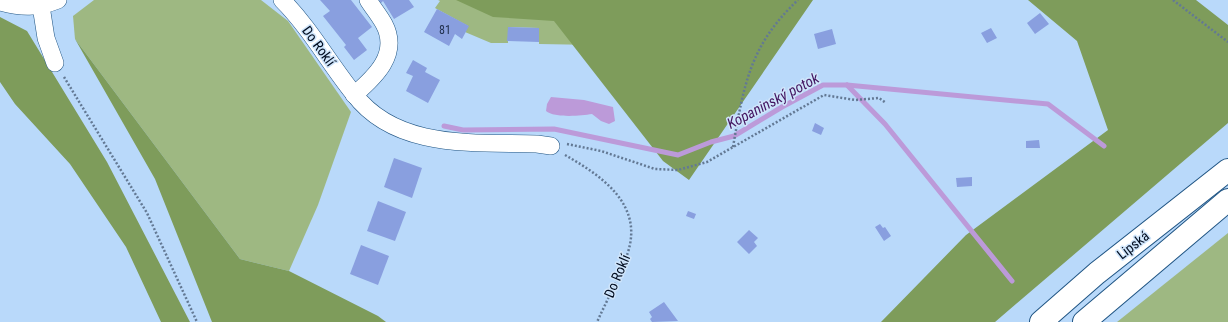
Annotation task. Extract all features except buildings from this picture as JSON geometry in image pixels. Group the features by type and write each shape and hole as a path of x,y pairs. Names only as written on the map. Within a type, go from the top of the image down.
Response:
{"highway":[{"name":"Lipská","path":"1041,322 1096,273 1228,170"},
{"name":"Lipská","path":"1084,322 1228,200"}],"street":[{"path":"0,2 20,7 41,6 58,0"},
{"name":"Do Roklí","path":"282,0 303,24 354,95 372,114 382,120 414,134 448,141 537,144 551,146"},
{"path":"354,95 379,72 388,54 388,39 384,24 368,0"},
{"path":"41,6 46,38 55,63"}],"path":[{"path":"733,147 737,122 749,71 762,43 783,14 798,0"},
{"path":"1173,0 1228,42"},
{"path":"55,63 146,213 197,322"},
{"path":"551,146 576,145 601,151 639,165 655,169 678,170 707,162 824,95 855,100 879,98 886,103"},
{"name":"Do Roklí","path":"551,146 597,174 608,183 620,198 628,215 631,230 628,255 597,322"}],"green space":[{"path":"94,0 261,0 288,21 351,112 318,205 289,271 240,259 75,39 73,16"},
{"path":"438,0 740,0 595,45 539,44 539,28 508,27 508,43 491,43 465,32 468,26 435,8 440,1"},
{"path":"456,0 813,0 689,180 663,161 554,21 493,17"},
{"path":"1028,0 1196,0 1228,25 1228,123 995,322 881,322 966,235 1108,130 1077,41"},
{"path":"0,17 27,31 107,162 190,322 161,322 126,247 70,164 15,104 0,82"},
{"path":"75,39 240,259 289,271 378,316 386,322 212,322 155,179"},
{"path":"1228,233 1228,322 1117,322"}],"shaded area":[{"path":"551,97 584,100 613,107 615,121 609,124 601,121 592,114 568,116 555,115 546,111 547,104"}],"waterway":[{"name":"Kopaninský potok","path":"444,126 463,130 554,129 678,155 711,142 734,136 782,107 823,85 847,85 1048,104 1104,146"},
{"path":"847,85 885,124 1012,281"}]}
